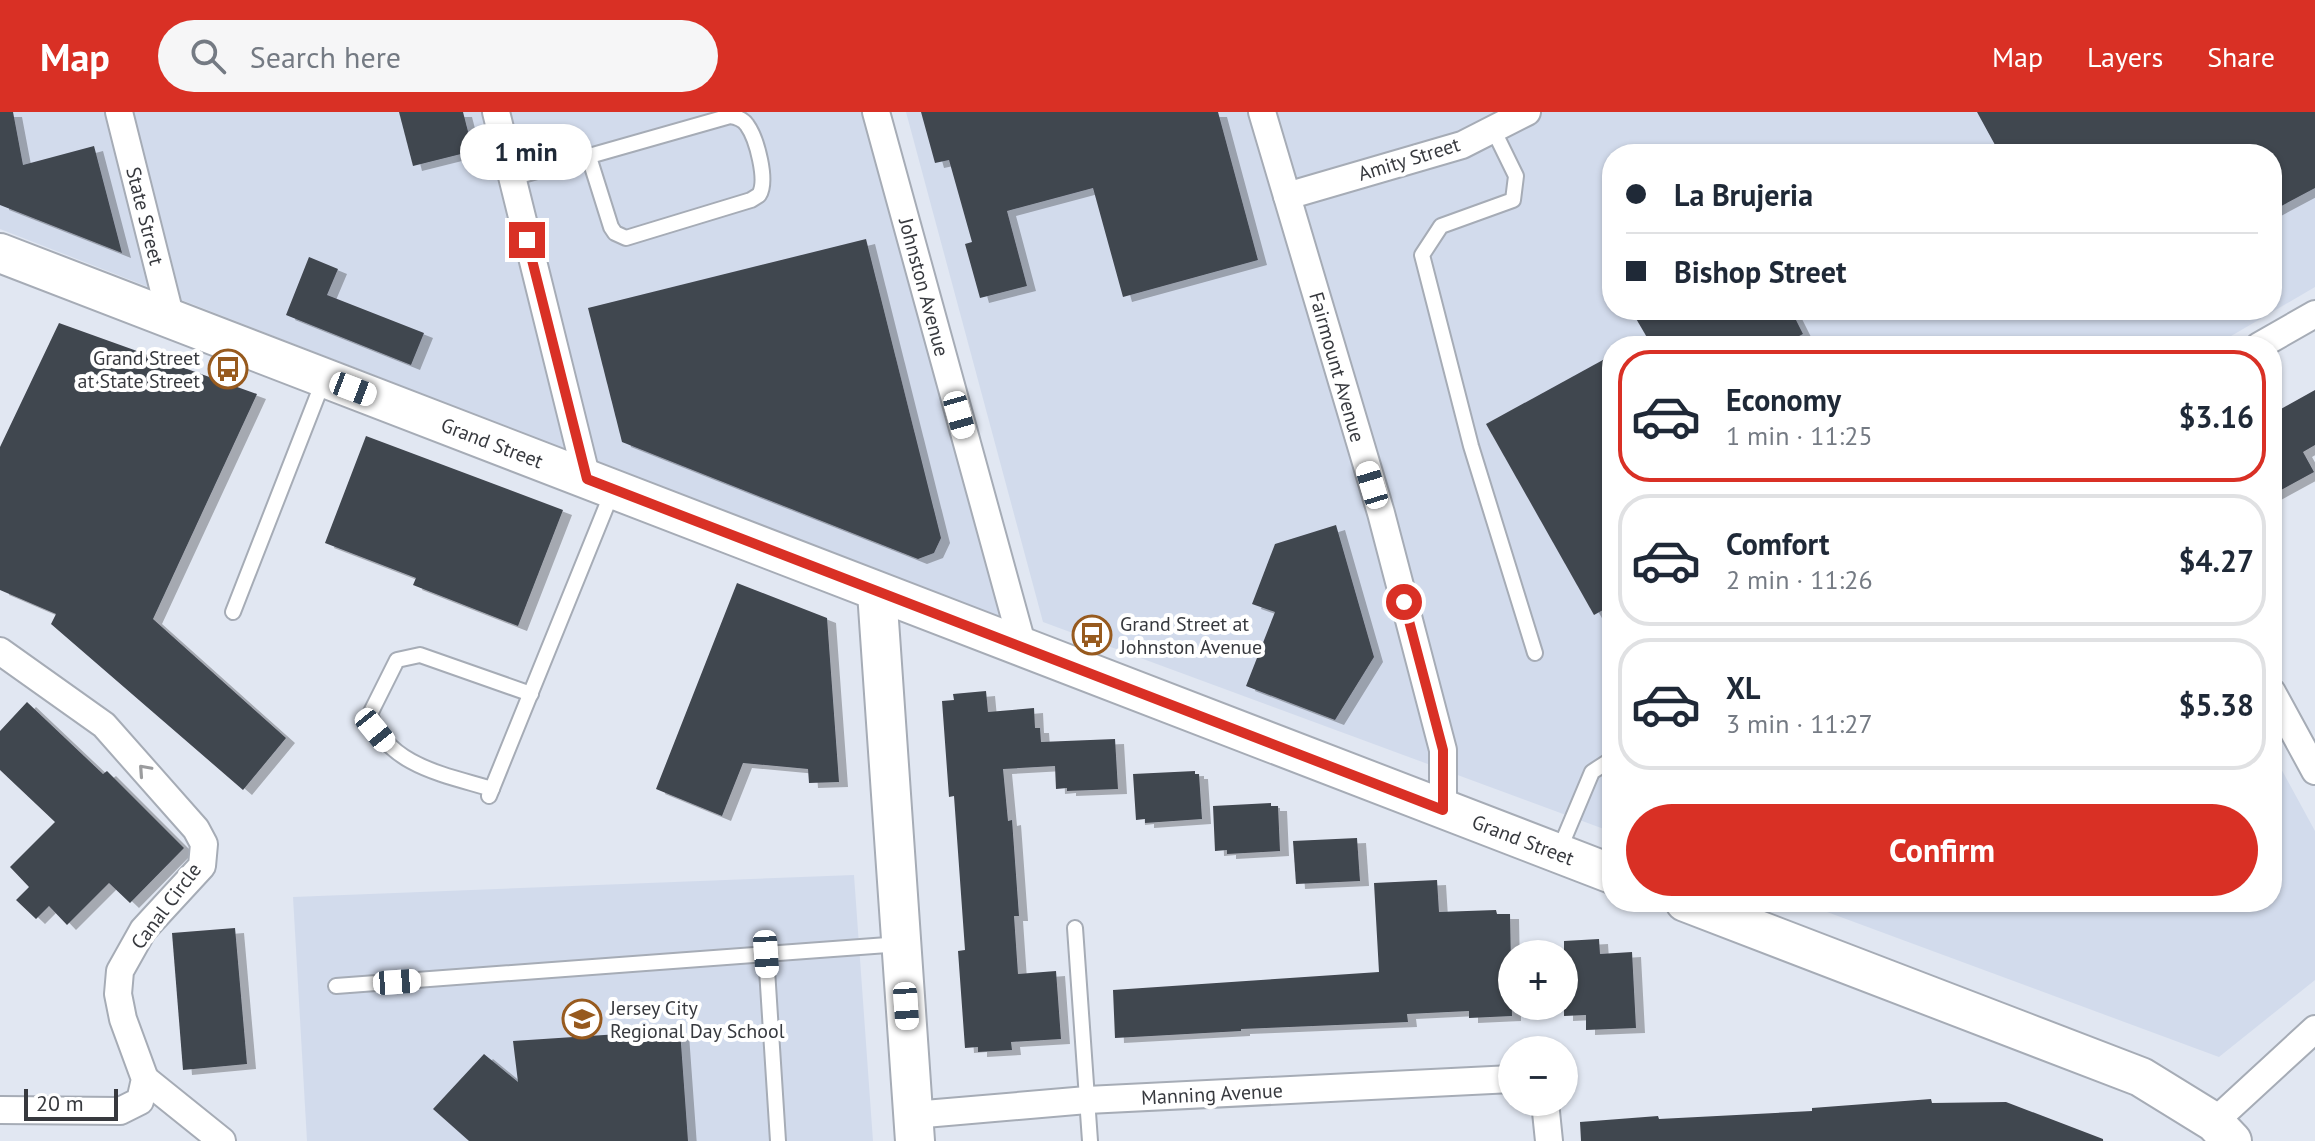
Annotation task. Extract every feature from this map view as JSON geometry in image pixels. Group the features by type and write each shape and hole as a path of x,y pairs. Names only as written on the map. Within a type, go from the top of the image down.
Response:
{"main road":[{"name":"Grand Street","path":"0,253 1602,870"},
{"path":"877,592 914,1128"},
{"path":"1711,912 2141,1077 2223,1132"}],"street":[{"name":"State Street","path":"119,112 171,319"},
{"path":"496,112 600,484"},
{"name":"Johnston Avenue","path":"876,112 1023,647"},
{"name":"Fairmount Avenue","path":"1262,112 1381,513 1443,750 1443,810"},
{"name":"Amity Street","path":"1287,196 1462,145 1527,112"},
{"path":"2276,336 2315,314"},
{"name":"Canal Circle","path":"0,651 104,725 196,829 204,844 202,866 143,930 120,971 118,994 145,1079"},
{"path":"2282,710 2313,764"},
{"path":"2223,1132 2315,1029"},
{"path":"0,1110 120,1111 140,1101 145,1079 222,1141"},
{"name":"Manning Avenue","path":"914,1128 1087,1100 1498,1080"},
{"path":"1546,1116 1549,1141"}],"lane":[{"path":"512,178 730,116 745,122 765,180 759,195 751,200 626,238 615,233 611,227 589,157"},
{"path":"1493,129 1516,176 1513,200 1441,226 1422,255 1471,446 1535,653"},
{"path":"233,612 324,378"},
{"path":"531,694 420,655 408,656 397,660 370,714 375,730 404,759 491,792 531,694 600,484"},
{"path":"1558,854 1592,772 1602,766"},
{"path":"1075,928 1090,1141"},
{"path":"336,986 901,944"},
{"path":"766,954 778,1141"}],"shaded area":[{"path":"0,112 866,112 1004,621 0,229"},
{"path":"906,112 2315,112 2315,287 2282,306 2282,144 1602,144 1602,320 2259,320 2231,336 1602,336 1602,828 1043,622"},
{"path":"2282,770 2315,831 2315,980 2219,1057 1827,912 2282,912"},
{"name":"Jersey City Regional Day School","path":"854,875 873,1141 307,1141 293,897"}],"building":[{"path":"0,112 13,112 23,165 94,146 122,253 0,205"},
{"path":"399,112 463,112 473,151 413,166"},
{"path":"921,112 1218,112 1258,260 1123,297 1093,188 1007,211 1027,286 980,298 965,244 972,242 949,160 935,163"},
{"path":"1977,112 2315,112 2315,188 2282,206 2282,144 1995,144"},
{"path":"866,239 941,538 934,553 918,559 622,442 588,308"},
{"path":"309,257 338,269 327,295 424,333 411,365 286,315"},
{"path":"1637,320 1796,320 1803,334 1799,336 1646,336"},
{"path":"59,323 257,394 153,619 286,738 243,790 51,624 56,614 0,590 0,447"},
{"path":"1602,360 1602,611 1594,615 1486,424"},
{"path":"2315,390 2315,445 2303,452 2314,472 2282,490 2282,408"},
{"path":"366,436 563,510 518,626 413,585 416,578 325,543"},
{"path":"1336,525 1374,657 1335,720 1246,686 1275,612 1252,604 1275,544"},
{"path":"737,583 827,618 839,782 809,783 808,769 743,763 722,816 656,789"},
{"path":"986,691 988,712 1034,708 1035,728 1040,728 1041,742 1115,739 1118,789 1056,789 1055,766 1003,769 1008,821 1012,820 1019,916 1014,916 1018,974 1056,971 1061,1039 1011,1042 1012,1050 978,1052 978,1047 965,1048 958,951 965,950 954,796 949,797 942,701 954,700 953,694"},
{"path":"27,702 103,774 107,771 184,848 130,903 109,883 67,925 49,906 36,919 16,900 29,887 10,867 55,822 0,770 0,731"},
{"path":"1195,771 1199,774 1202,819 1145,823 1145,819 1136,820 1133,774"},
{"path":"1271,803 1271,806 1278,806 1280,851 1227,854 1227,850 1215,851 1213,806"},
{"path":"1357,838 1360,881 1296,884 1293,841"},
{"path":"1437,880 1439,912 1496,910 1497,914 1510,914 1511,940 1498,940 1498,1017 1469,1018 1469,1011 1407,1014 1408,1022 1115,1038 1113,990 1379,972 1374,883"},
{"path":"235,928 247,1064 183,1070 172,933"},
{"path":"1599,939 1600,954 1632,952 1636,1028 1586,1030 1586,1015 1578,1015 1578,940"},
{"path":"680,1030 688,1141 469,1141 433,1109 484,1054 518,1082 513,1041"},
{"path":"1931,1099 1932,1103 2006,1102 2103,1141 1581,1141 1580,1122 1812,1111 1812,1108"}],"place":[{"name":"Grand Street at State Street","path":"228,369"},
{"name":"Grand Street at Johnston Avenue","path":"1092,635"},
{"name":"Jersey City Regional Day School","path":"582,1019"}],"route":[{"path":"527,240 587,479 1443,810 1443,750 1404,602"}]}
